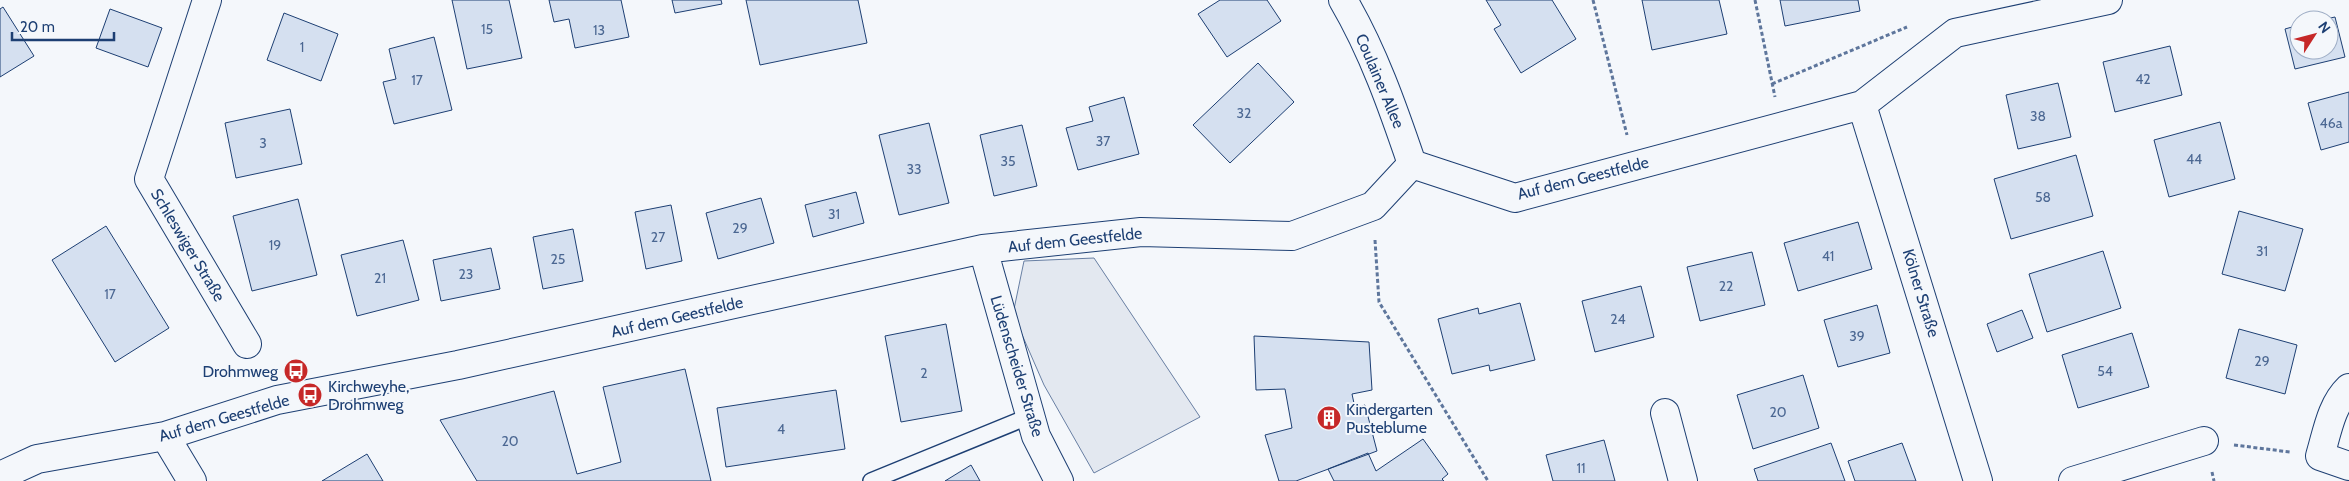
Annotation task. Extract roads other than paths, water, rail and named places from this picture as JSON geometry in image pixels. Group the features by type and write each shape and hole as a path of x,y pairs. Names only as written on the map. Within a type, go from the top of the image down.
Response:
{"street":[{"name":"Schleswiger Straße","path":"207,0 148,179 247,344"},
{"name":"Coulainer Allee","path":"1343,0 1352,15 1393,107 1412,164"},
{"name":"Auf dem Geestfelde","path":"0,476 37,459 164,436 278,400 458,365 983,249 1141,232 1292,236 1373,206 1412,164 1516,198 1862,105 1955,32 2108,0"},
{"name":"Kölner Straße","path":"1862,105 1978,481"},
{"name":"Lüdenscheider Straße","path":"983,249 1036,436 1059,481"},
{"path":"2349,388 2343,394 2332,415 2320,456 2349,466"},
{"path":"1665,413 1683,481"},
{"path":"164,436 192,481"},
{"path":"2073,481 2204,440"}],"lane":[{"path":"871,481 1030,416"}],"place":[{"name":"Drohmweg","path":"296,371"},
{"name":"Kirchweyhe, Drohmweg","path":"310,395"},
{"name":"Kindergarten Pusteblume","path":"1329,418"}]}
